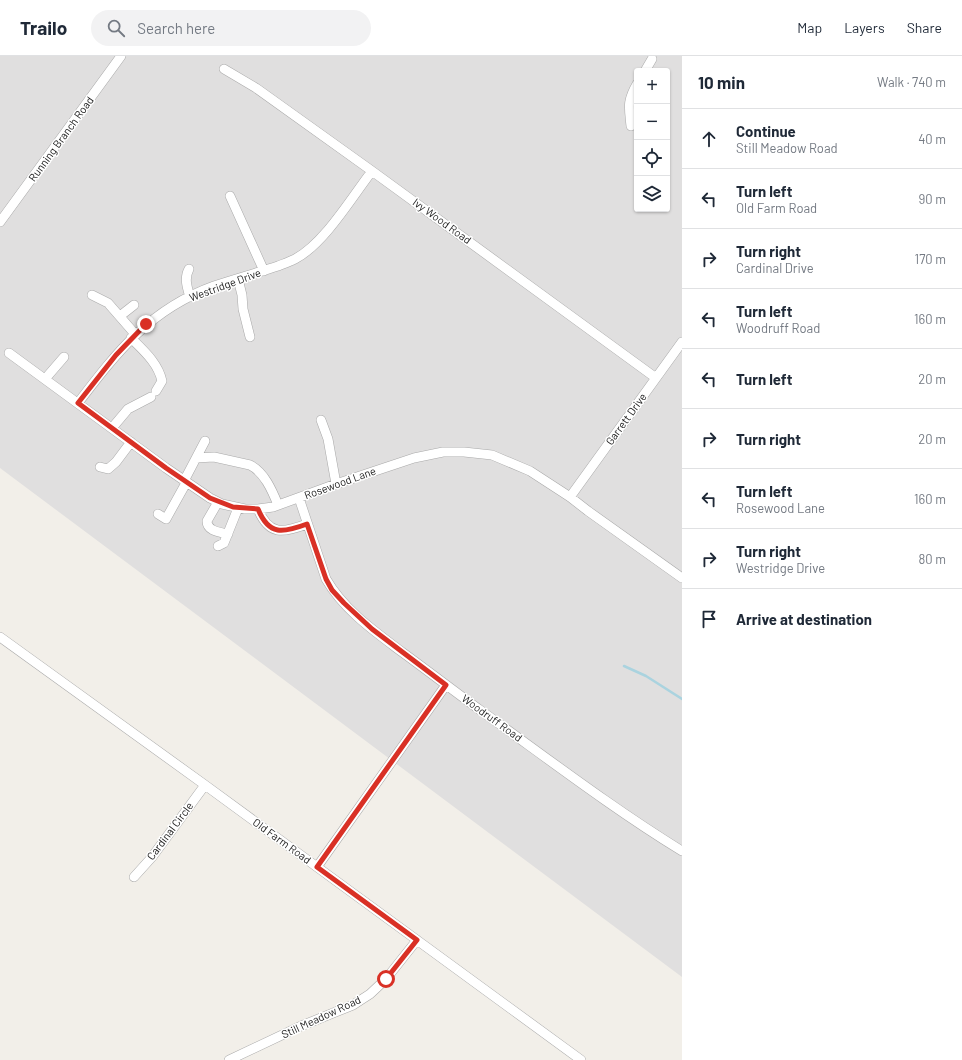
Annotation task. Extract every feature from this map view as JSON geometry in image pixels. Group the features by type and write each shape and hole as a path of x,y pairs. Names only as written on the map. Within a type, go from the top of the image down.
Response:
{"street":[{"name":"Running Branch Road","path":"0,222 121,56"},
{"path":"647,68 652,59"},
{"name":"Ivy Wood Road","path":"224,69 256,88 656,378"},
{"path":"631,126 629,103 634,90"},
{"name":"Westridge Drive","path":"78,403 133,336 159,315 190,297 213,287 264,271 295,259 315,244 335,221 372,171"},
{"path":"230,196 264,271"},
{"path":"189,269 186,274 186,282 190,297"},
{"path":"238,279 250,337"},
{"path":"92,295 110,301 133,336 155,364 162,381 153,394 128,409 112,428"},
{"path":"120,316 134,305"},
{"name":"Garrett Drive","path":"570,497 682,342"},
{"name":"Rosewood Lane","path":"9,353 185,482 218,502 238,508 258,509 278,505 414,458 443,452 464,452 492,456 530,471 570,497 682,578"},
{"path":"45,379 64,357"},
{"path":"321,420 328,439 336,484"},
{"path":"158,514 166,519 205,441"},
{"path":"100,467 108,469 113,466 130,442"},
{"path":"196,458 214,458 254,467 259,471 272,490 278,505"},
{"name":"Woodruff Road","path":"299,498 326,579 332,590 372,629 446,685 621,811 682,851"},
{"path":"218,502 207,521 207,524 209,528 228,534"},
{"path":"218,546 224,543 238,508"},
{"path":"258,509 262,520 269,527 275,530 289,530 307,524"},
{"name":"Old Farm Road","path":"0,637 206,785 581,1060"},
{"path":"317,867 446,685"},
{"name":"Cardinal Circle","path":"134,877 152,857 206,785"},
{"name":"Still Meadow Road","path":"229,1060 301,1026 353,1005 370,994 386,979 417,940"}],"shaded area":[{"path":"0,56 682,56 682,977 0,468"}],"waterway":[{"path":"624,666 646,676 682,699"}],"route":[{"path":"146,324 116,355 78,403 166,468 210,498 222,504 233,507 258,509 262,520 269,527 275,530 289,530 307,524 318,558 332,590 372,629 446,685 317,867 417,940 386,979"}]}
